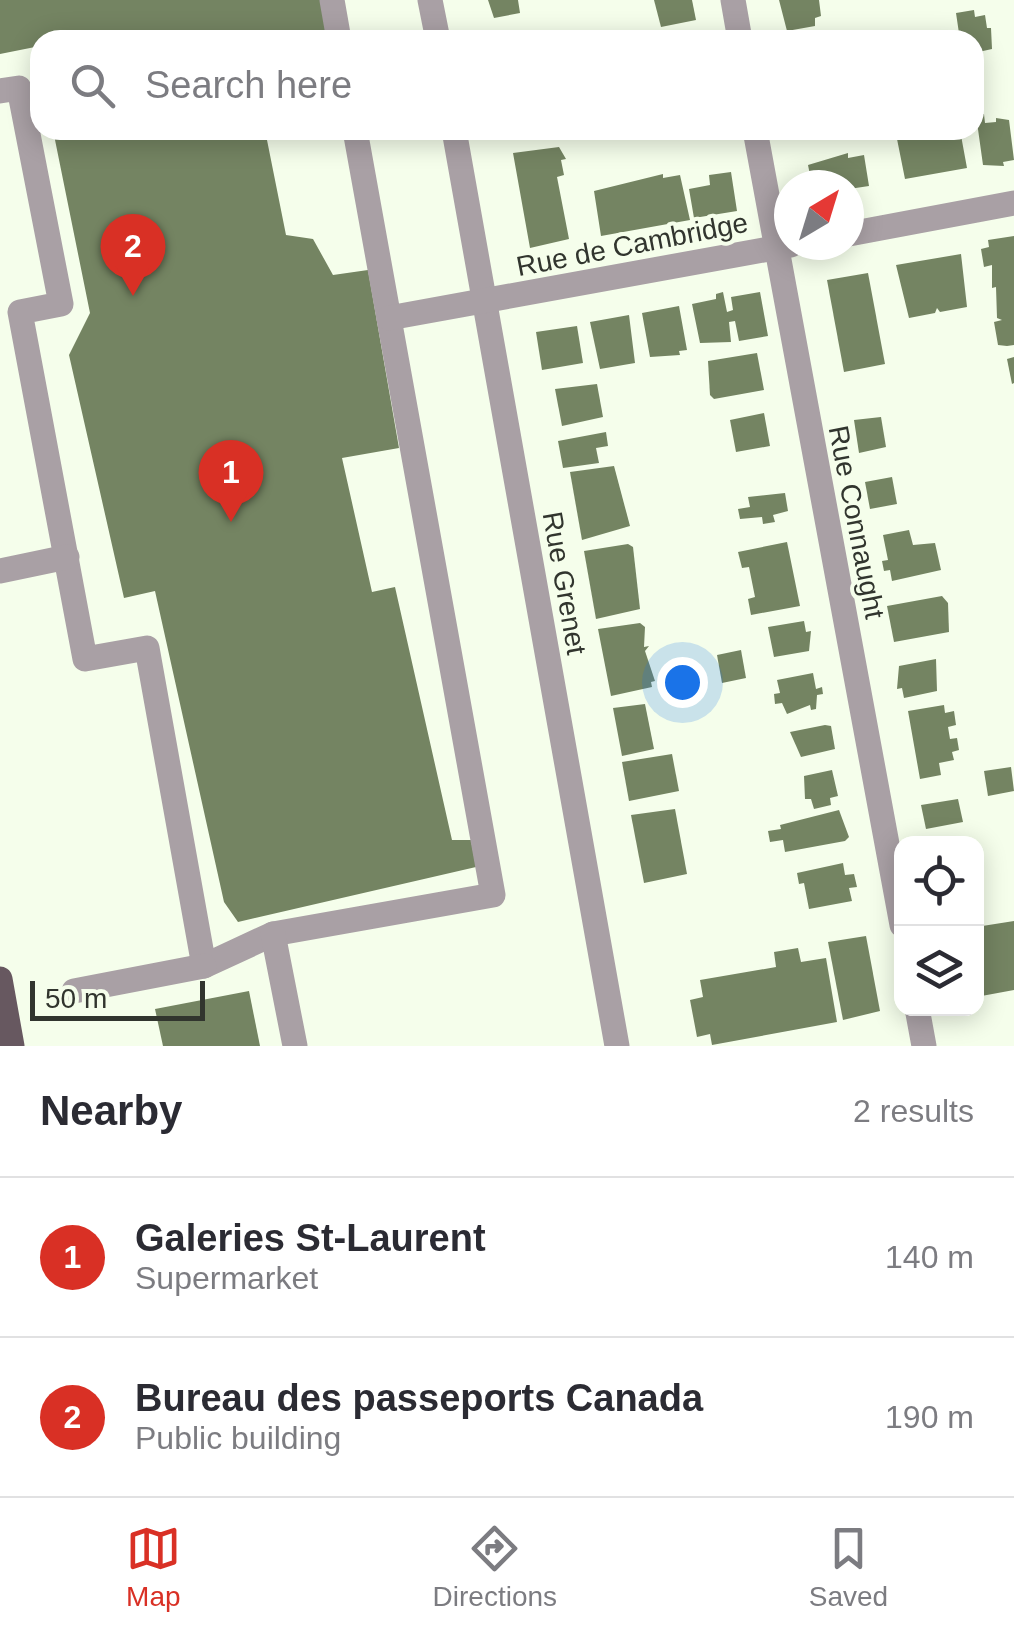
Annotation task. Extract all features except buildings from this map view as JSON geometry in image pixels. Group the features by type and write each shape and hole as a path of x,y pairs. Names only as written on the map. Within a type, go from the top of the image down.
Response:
{"main road":[{"path":"0,979 12,1046"}],"street":[{"path":"332,0 337,30"},
{"path":"430,0 436,30"},
{"path":"733,0 738,30"},
{"path":"0,91 19,88 61,304 20,312 85,659 147,648 204,966"},
{"path":"74,990 204,966 272,934 493,895 358,140"},
{"name":"Rue Grenet","path":"456,140 616,1046"},
{"name":"Rue Connaught","path":"757,140 774,209"},
{"path":"864,231 1014,203"},
{"name":"Rue de Cambridge","path":"389,318 774,248"},
{"name":"Rue Connaught","path":"785,260 894,879"},
{"path":"0,571 67,557"},
{"path":"272,934 295,1046"},
{"path":"918,1016 924,1046"}],"place":[{"name":"Bureau des passeports Canada","path":"133,296"},
{"name":"Galeries St-Laurent","path":"231,522"}]}
